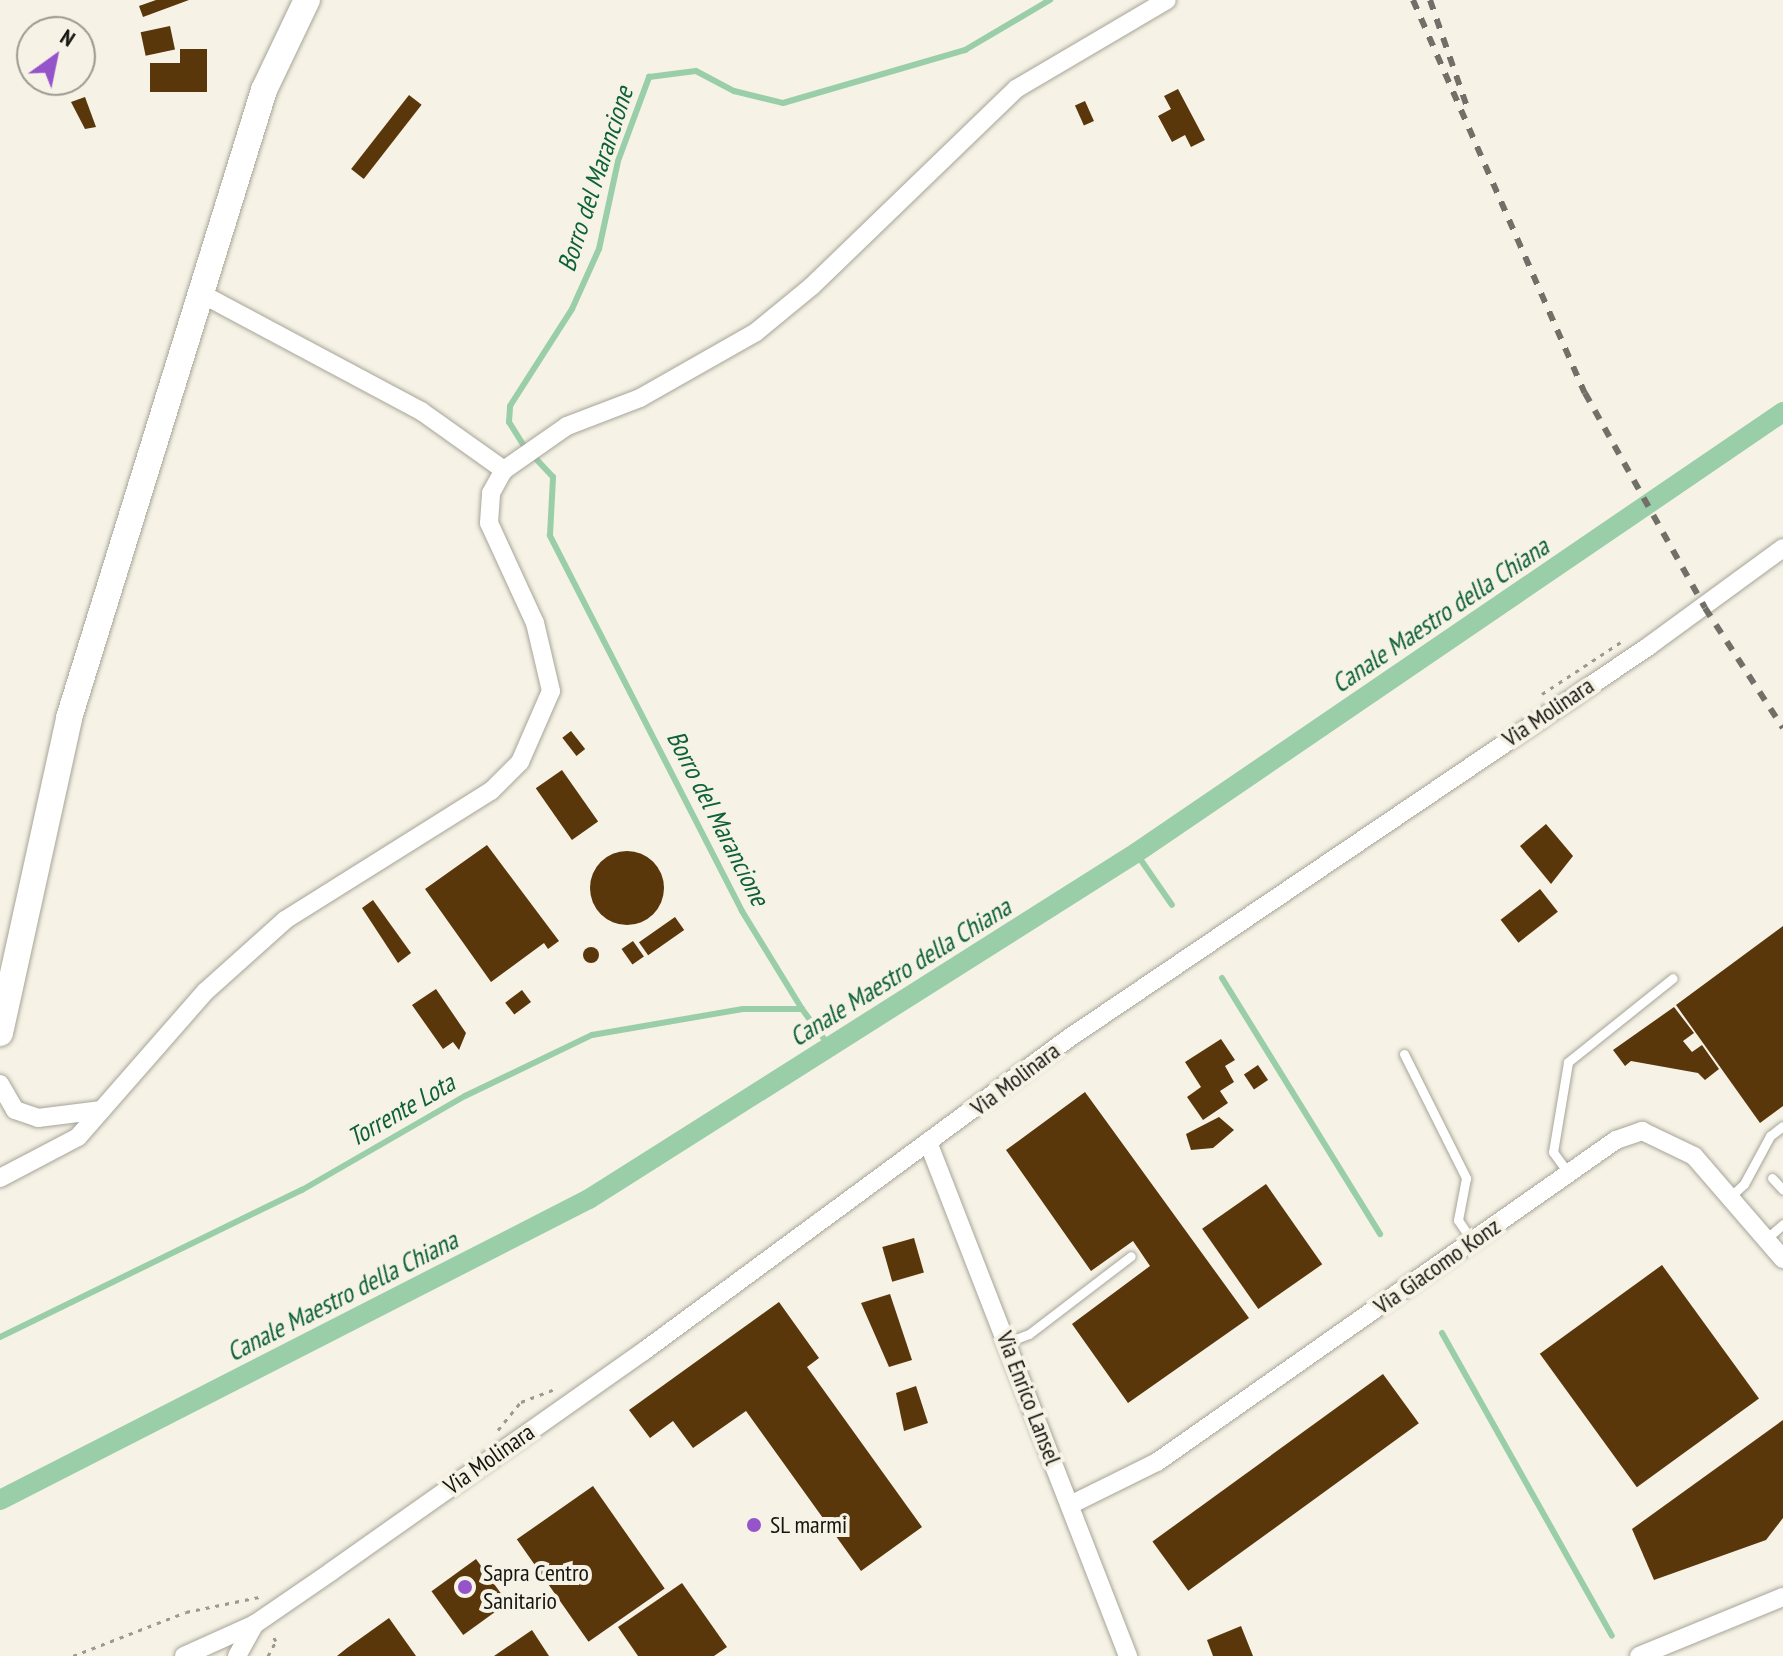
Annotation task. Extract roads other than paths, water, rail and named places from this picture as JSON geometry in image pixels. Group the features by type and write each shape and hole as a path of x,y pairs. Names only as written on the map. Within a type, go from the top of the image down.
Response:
{"main road":[{"path":"0,1033 69,718 264,90 307,0"}],"street":[{"path":"0,1178 78,1137 246,951 285,920 491,791 520,762 551,691 535,623 489,523 491,493 504,470 567,426 640,398 756,332 812,286 1016,89 1167,0"},
{"path":"200,293 421,411 504,470"},
{"name":"Via Molinara","path":"184,1656 255,1624 644,1351 1069,1038 1649,646 1783,548"},
{"path":"0,1084 7,1111 48,1118 101,1110"},
{"path":"48,1118 49,1152"},
{"name":"Via Giacomo Konz","path":"1070,1505 1157,1462 1616,1140 1642,1131 1694,1156 1783,1259"},
{"name":"Via Enrico Lansel","path":"928,1142 1128,1656"},
{"path":"1639,1656 1783,1597"},
{"name":"Via Molinara","path":"237,1656 255,1624"}],"lane":[{"path":"1569,1174 1553,1152 1568,1062 1673,978"},
{"path":"1404,1054 1466,1178 1458,1220 1472,1241"},
{"path":"1730,1197 1744,1184 1770,1136 1783,1126"},
{"path":"1772,1178 1783,1190"},
{"path":"1766,1239 1783,1224"},
{"path":"1008,1342 1029,1334 1131,1256"}],"waterway":[{"name":"Borro del Marancione","path":"802,1009 742,911 550,535 553,477 524,446 509,422 510,406 572,309 599,249 618,161 649,77 696,71 734,91 783,103 965,50 1050,0"},
{"name":"Canale Maestro della Chiana","path":"0,1500 589,1199 1136,853 1783,412"},
{"path":"1136,853 1172,905"},
{"path":"1222,978 1380,1234"},
{"name":"Torrente Lota","path":"0,1337 302,1190 465,1096 592,1035 743,1009 802,1009 830,1047"},
{"path":"1442,1333 1612,1636"}],"railway":[{"path":"1413,0 1585,393 1705,608 1783,728"},
{"path":"1430,0 1468,110"}],"place":[{"name":"SL marmi","path":"754,1525"},
{"name":"Sapra Centro Sanitario","path":"465,1587"}]}
